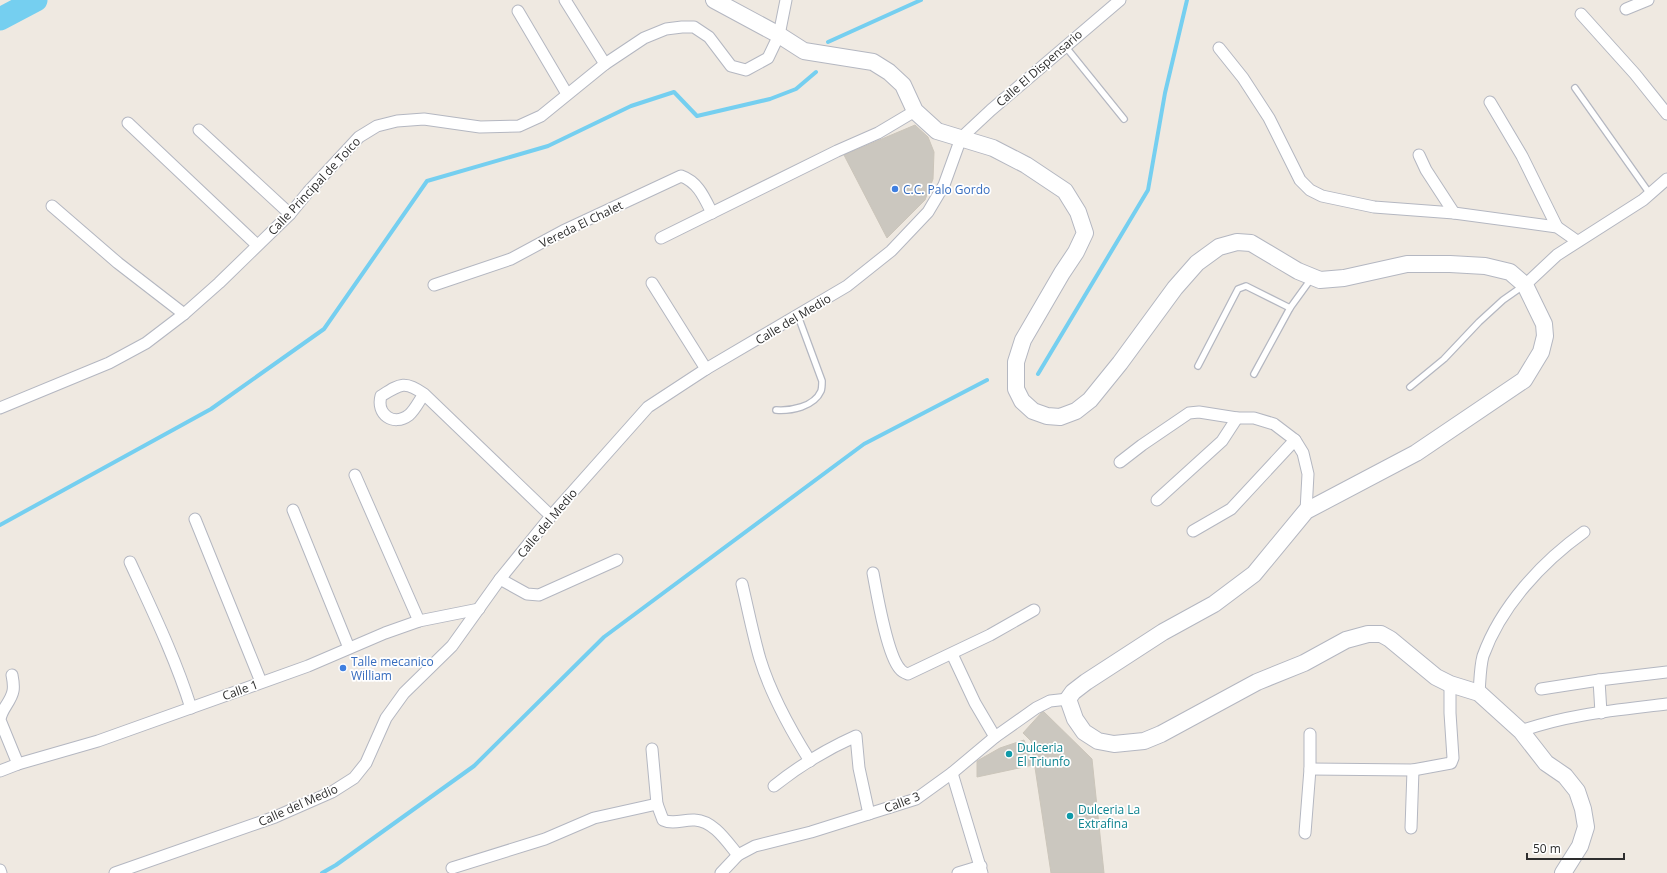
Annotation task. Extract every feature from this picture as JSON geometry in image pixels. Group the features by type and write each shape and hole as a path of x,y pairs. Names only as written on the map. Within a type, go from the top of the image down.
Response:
{"main road":[{"path":"714,0 779,34 804,51 873,62 889,72 903,85 915,111 937,131 1003,152 1026,165 1065,191 1078,212 1085,233 1076,252 1023,340 1016,362 1016,388 1022,401 1033,411 1047,416 1060,417 1076,411 1090,400 1120,363 1175,288 1197,263 1219,247 1237,242 1251,243 1298,271 1320,280 1344,278 1407,264 1450,264 1485,266 1510,272 1525,285 1544,324 1545,336 1541,352 1524,380 1416,453 1306,511 1254,574 1214,604 1163,632 1086,682 1072,692 1068,699 1075,719 1084,732 1098,740 1114,744 1144,741 1161,734 1257,682 1304,663 1346,640 1368,634 1381,634 1390,639 1436,677 1450,684 1479,693 1521,731 1546,763 1565,776 1577,791 1583,809 1586,827 1580,846 1563,873"}],"street":[{"path":"565,0 605,64"},
{"name":"Calle Principal de Toico","path":"0,408 109,363 146,343 184,314 219,283 290,214 308,192 359,137 377,126 397,121 424,119 480,127 519,126 541,116 605,64 644,38 666,29 694,27 709,37 731,66 746,70 768,58 779,34 786,0"},
{"name":"Calle El Dispensario","path":"961,138 991,110 1120,0"},
{"path":"1626,9 1648,0"},
{"path":"518,11 567,94"},
{"path":"1581,14 1635,74 1667,114"},
{"path":"1219,48 1243,78 1269,118 1300,180 1310,190 1322,196 1374,207 1454,213 1557,227 1577,241"},
{"path":"1490,102 1522,156 1557,227"},
{"path":"661,238 838,151 878,133 915,111"},
{"path":"128,123 257,245"},
{"path":"199,130 290,214"},
{"name":"Calle del Medio","path":"115,873 275,817 332,792 354,778 366,763 386,718 404,693 452,646 500,579 551,516 648,407 706,369 847,286 891,251 928,212 944,185 961,138"},
{"path":"1419,155 1426,170 1454,213"},
{"name":"Vereda El Chalet","path":"434,285 511,259 563,231 681,176 688,178 694,183 702,193 712,213"},
{"path":"1525,285 1557,255 1643,200 1667,178"},
{"path":"52,206 118,263 184,314"},
{"path":"652,283 706,369"},
{"path":"424,394 551,516"},
{"path":"1120,462 1189,413 1198,412 1237,418 1254,418 1274,424 1295,440 1303,454 1308,474 1306,511"},
{"path":"1157,500 1222,442 1237,418"},
{"path":"1194,531 1231,509 1295,440"},
{"path":"355,476 419,621"},
{"path":"293,510 349,648"},
{"path":"195,519 261,682"},
{"path":"1479,693 1483,657 1499,622 1526,584 1564,546 1584,532"},
{"path":"500,579 527,594 539,595 617,560"},
{"path":"130,562 157,619 182,680 191,708"},
{"path":"872,573 894,660 900,670 908,674 990,635 1034,610"},
{"path":"742,584 760,660 778,704 796,739 810,761"},
{"name":"Calle 1","path":"0,771 18,764 98,741 191,708 308,666 349,648 419,621 479,609"},
{"path":"952,654 975,703 995,737"},
{"path":"1541,689 1667,672"},
{"path":"12,675 14,690 10,700 1,714 0,720 18,764"},
{"path":"1599,680 1601,713"},
{"path":"1310,769 1413,770 1452,763 1450,684"},
{"name":"Calle 3","path":"720,873 738,855 755,846 811,832 916,799 952,773 995,737 1036,708 1050,701 1068,699"},
{"path":"1521,731 1541,724 1578,716 1667,704"},
{"path":"1305,833 1310,769 1310,734"},
{"path":"774,786 788,775 836,745 856,736 859,768 869,814"},
{"path":"652,749 657,804 663,820 669,822 695,820 708,824 720,834 738,855"},
{"path":"1411,828 1413,770"},
{"path":"952,773 982,870 958,873"},
{"path":"452,868 545,839 594,818 657,804"}],"lane":[{"path":"1065,46 1124,119"},
{"path":"1574,88 1650,194"},
{"path":"1254,374 1290,308 1312,277"},
{"path":"1410,387 1444,359 1479,322 1503,300 1525,285"},
{"path":"1198,366 1238,289 1246,286 1290,308"},
{"path":"776,410 788,411 802,407 813,400 821,391 822,381 798,316"}],"building":[{"name":"C.C. Palo Gordo","path":"915,125 928,137 934,152 933,179 925,200 887,238 844,155"},
{"name":"Dulceria La Extrafina","path":"1043,711 1092,759 1104,873 1051,873 1031,741 1023,733"},
{"name":"Dulceria El Triunfo","path":"1024,740 1033,765 977,777 977,761 1000,748"}],"waterway":[{"path":"0,19 36,0"},
{"path":"828,42 921,0"},
{"path":"1038,374 1148,190 1165,93 1187,0"},
{"path":"0,525 211,409 324,329 427,181 548,146 631,106 674,92 697,116 770,99 796,89 816,72"},
{"path":"322,873 336,865 474,766 604,637 864,444 987,380"}],"place":[{"name":"C.C. Palo Gordo","path":"895,189"},
{"name":"Talle mecanico William","path":"343,668"},
{"name":"Dulceria El Triunfo","path":"1009,754"},
{"name":"Dulceria La Extrafina","path":"1070,816"}]}
